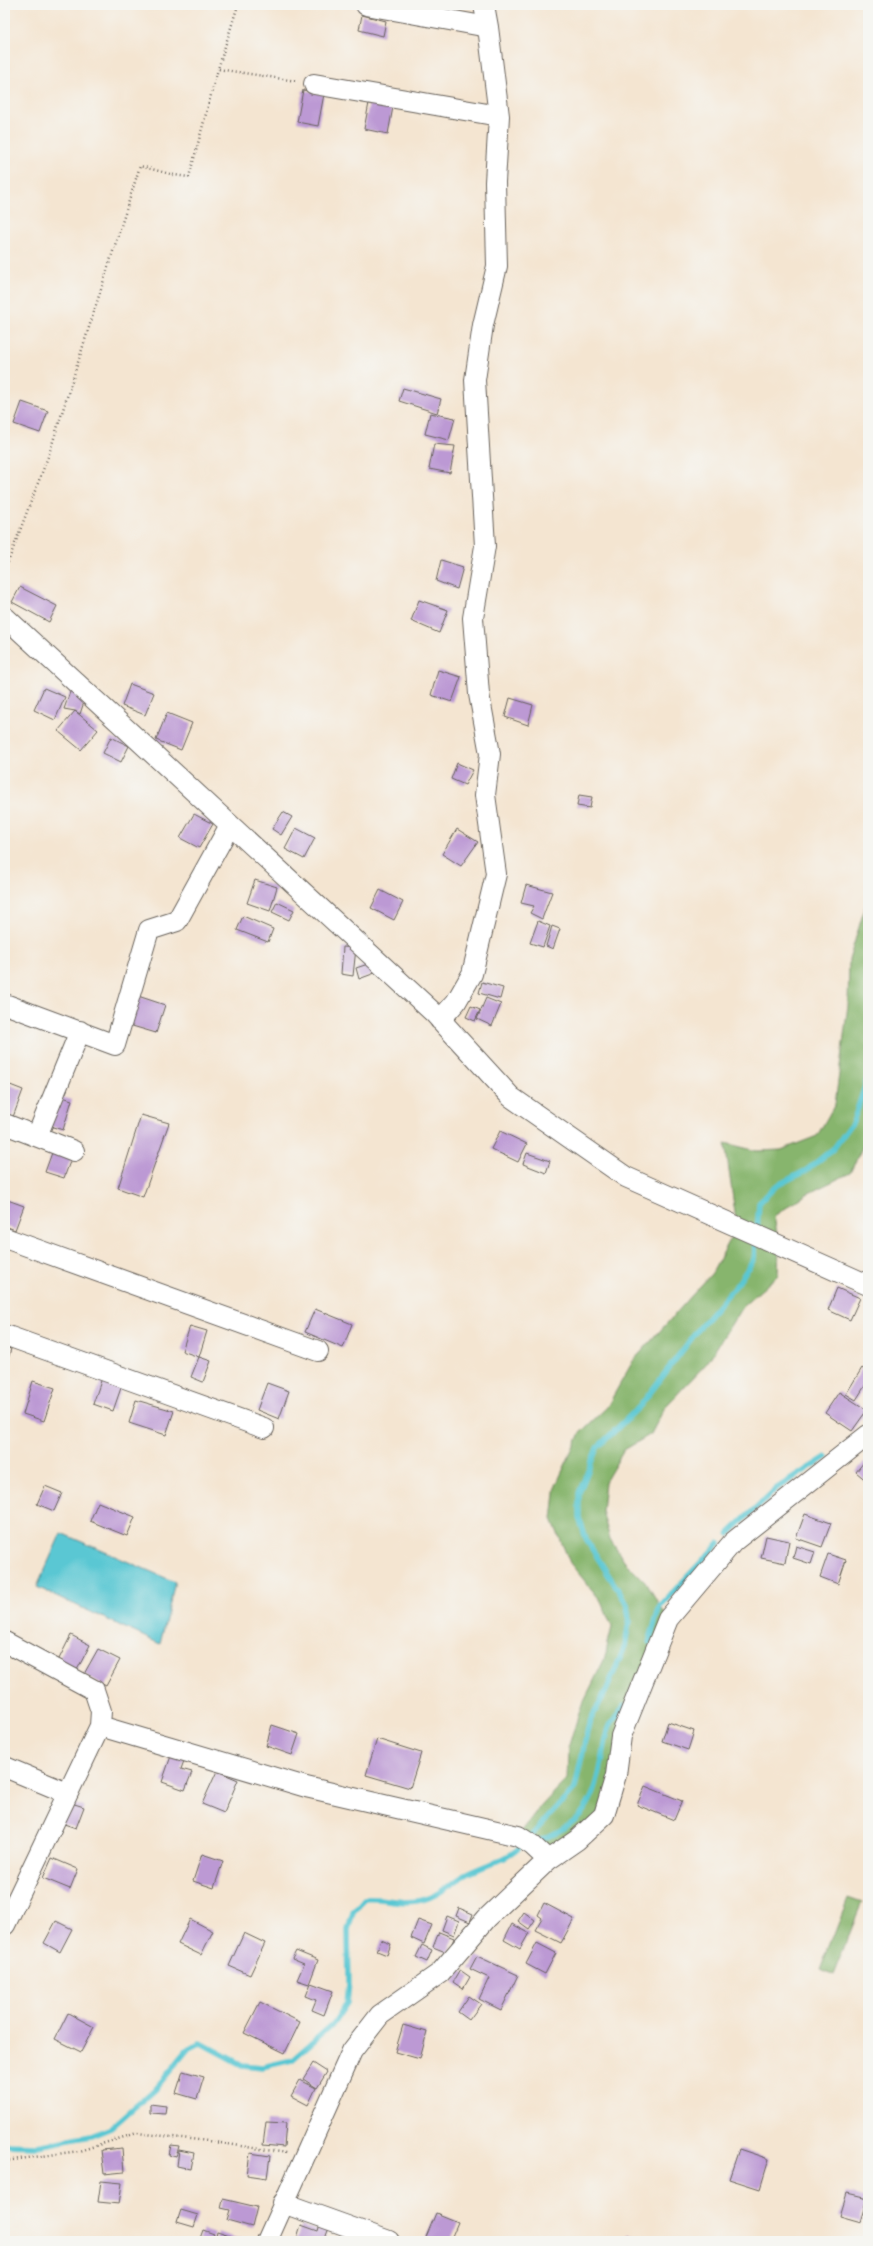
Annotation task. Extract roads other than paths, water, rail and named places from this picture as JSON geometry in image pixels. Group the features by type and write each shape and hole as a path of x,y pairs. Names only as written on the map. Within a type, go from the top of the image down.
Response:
{"street":[{"path":"366,5 488,27"},
{"path":"440,1020 456,1002 472,974 496,874 485,795 490,754 479,694 473,618 485,546 475,380 483,325 497,266 494,182 499,116 484,5"},
{"path":"314,84 499,116"},
{"path":"5,618 440,1020 511,1097 626,1177 868,1285"},
{"path":"5,1004 115,1045 149,930 177,921 230,825"},
{"path":"36,1136 80,1031"},
{"path":"5,1124 74,1150"},
{"path":"5,1238 318,1351"},
{"path":"5,1335 264,1428"},
{"path":"267,2241 352,2051 380,2015 440,1972 487,1918 548,1860 578,1840 604,1815 616,1775 621,1736 668,1619 733,1542 868,1435"},
{"path":"5,1642 94,1690 101,1711 100,1726 5,1925"},
{"path":"100,1726 306,1787 518,1836 532,1845 548,1860"},
{"path":"5,1767 67,1794"},
{"path":"283,2203 389,2241"}],"water":[{"path":"61,1533 175,1582 160,1644 37,1587"}],"waterway":[{"path":"757,1231 759,1203 776,1186 807,1170 834,1148 853,1122 868,1077"},
{"path":"529,1838 575,1788 589,1723 607,1689 625,1646 629,1621 627,1604 587,1541 579,1518 579,1493 597,1448 640,1406 701,1326 738,1283 754,1259 756,1239"},
{"path":"729,1533 777,1488 826,1457"},
{"path":"649,1642 660,1606 719,1543"},
{"path":"536,1842 550,1836 572,1822 588,1805 598,1781 609,1728 624,1706"},
{"path":"5,2145 37,2146 91,2136 111,2128 155,2089 189,2048 201,2043 242,2065 262,2067 292,2060 333,2024 347,2003 349,1983 348,1930 353,1912 364,1899 410,1902 430,1897 441,1892 471,1872 503,1859 523,1844"}]}
